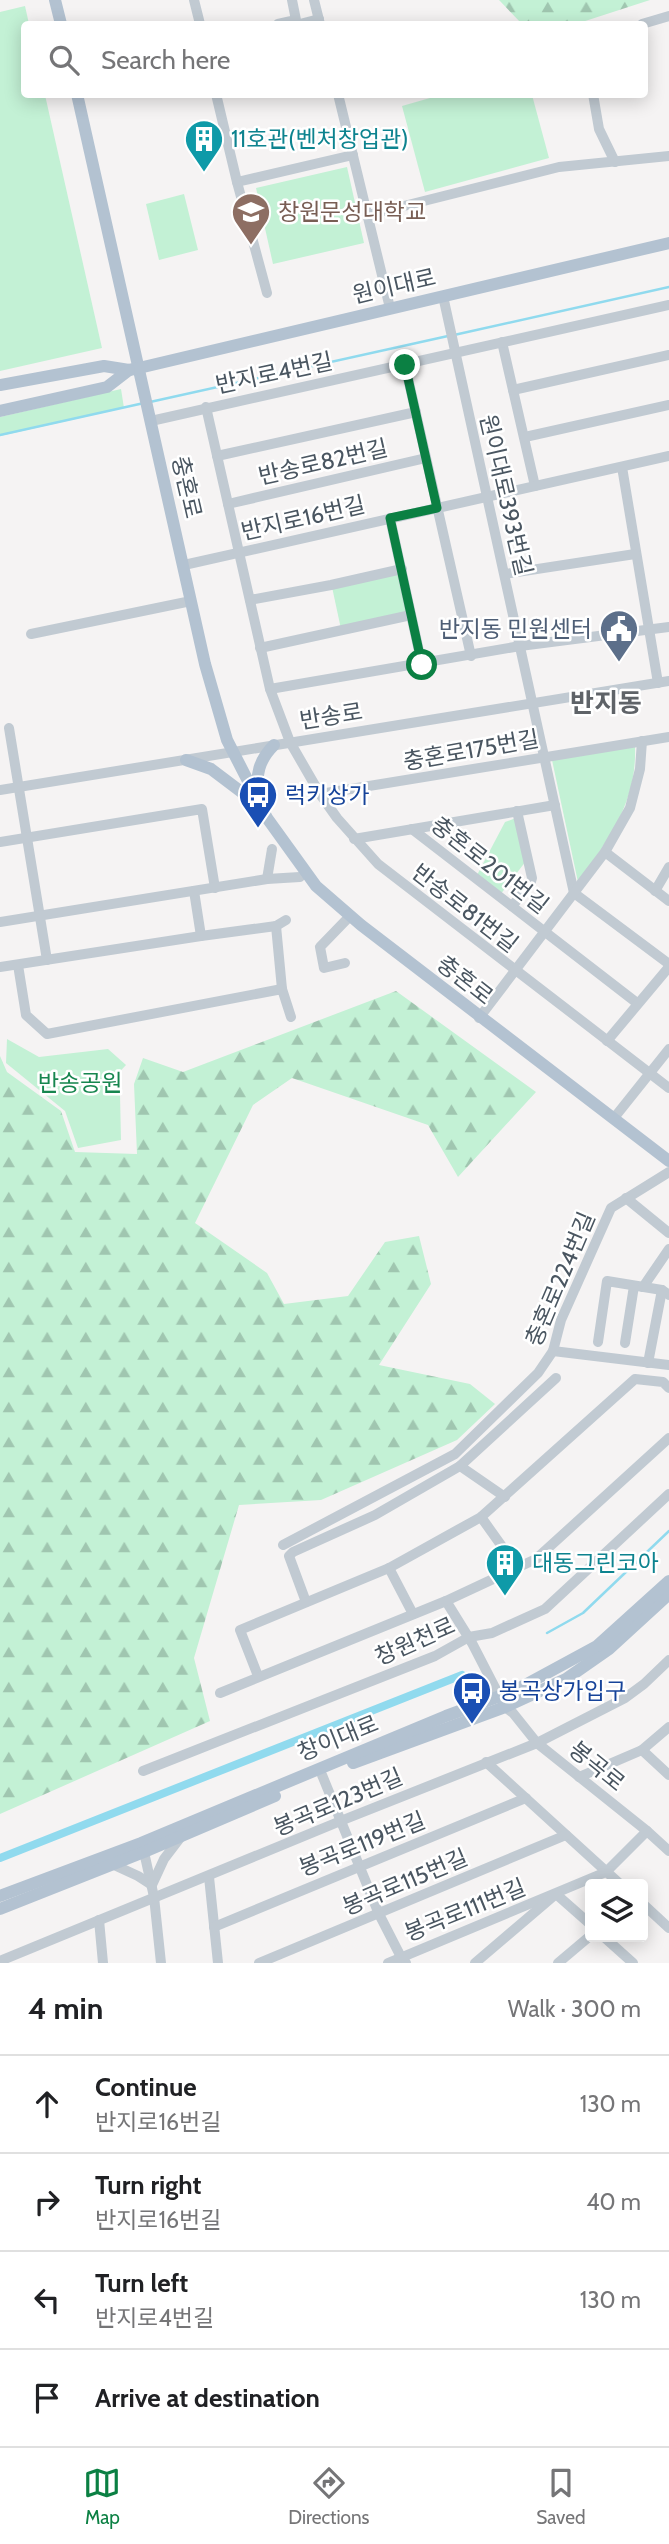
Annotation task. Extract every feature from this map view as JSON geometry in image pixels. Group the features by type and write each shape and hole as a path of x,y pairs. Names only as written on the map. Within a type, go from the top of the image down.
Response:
{"main road":[{"path":"55,0 60,21"},
{"path":"78,98 134,369"},
{"name":"원이대로","path":"0,385 104,366 134,369 669,243"},
{"name":"원이대로","path":"0,411 107,387 134,369"},
{"name":"충혼로","path":"134,369 145,394 205,664 232,752 267,818 316,886 351,916 479,1018 669,1161"},
{"name":"충혼로","path":"261,806 257,777 266,753 274,745"},
{"name":"충혼로","path":"186,760 211,769 261,806"},
{"name":"창이대로","path":"0,1909 112,1864 142,1848 446,1716 502,1702 597,1646 669,1581"},
{"name":"창이대로","path":"0,1896 180,1837 323,1775 502,1702 566,1679 609,1648 669,1594"}],"street":[{"path":"194,0 199,21"},
{"path":"292,0 297,21"},
{"path":"314,0 320,21"},
{"path":"648,22 669,16"},
{"path":"217,98 267,293"},
{"path":"339,98 390,308"},
{"path":"594,98 599,129 615,162"},
{"path":"237,182 353,155"},
{"path":"368,215 559,167 669,156"},
{"name":"원이대로393번길","path":"443,296 574,893"},
{"name":"반지로4번길","path":"150,418 405,365 669,305"},
{"path":"502,342 535,486"},
{"path":"513,390 669,355"},
{"path":"405,365 471,656"},
{"path":"525,437 669,405"},
{"path":"206,407 270,689 290,742"},
{"name":"반송로82번길","path":"218,456 416,412"},
{"name":"반지로16번길","path":"184,565 669,456"},
{"name":"반송로82번길","path":"228,504 426,458"},
{"path":"622,467 649,630 664,682"},
{"name":"반지로16번길","path":"390,518 422,665"},
{"path":"505,574 635,554"},
{"path":"250,600 402,569"},
{"path":"31,634 191,601"},
{"path":"260,648 411,615"},
{"path":"270,689 422,665 520,646 669,627"},
{"name":"반송로","path":"0,790 664,682"},
{"path":"9,728 47,960"},
{"name":"충혼로175번길","path":"320,794 669,737"},
{"name":"충혼로201번길","path":"479,1018 604,852 629,808 640,769 642,741"},
{"name":"반송로81번길","path":"290,742 320,794 354,839 388,873 669,1088"},
{"path":"354,839 555,805"},
{"path":"0,842 202,808 215,888"},
{"path":"512,906 530,885 532,878 517,811"},
{"name":"충혼로201번길","path":"412,829 637,1003"},
{"path":"267,879 272,849"},
{"path":"604,852 669,901"},
{"path":"655,891 669,867"},
{"path":"0,922 267,879 300,877"},
{"path":"194,891 201,936"},
{"path":"574,893 669,965 607,1041"},
{"path":"345,963 324,968 320,947 351,916"},
{"path":"0,967 276,926 286,920"},
{"path":"276,926 282,989 291,1017"},
{"path":"18,965 26,1015 47,1034 282,989"},
{"path":"614,1118 669,1049"},
{"name":"충혼로224번길","path":"283,1545 455,1454 538,1373 553,1351 561,1320 611,1208 669,1172"},
{"path":"626,1198 669,1233"},
{"path":"625,1343 639,1286 669,1249"},
{"path":"598,1342 607,1281 666,1293 648,1363"},
{"path":"553,1351 669,1365"},
{"path":"306,1602 289,1556 293,1552 375,1515 460,1466 556,1378"},
{"path":"258,1676 240,1630 389,1568 481,1517 635,1379 663,1382 669,1388"},
{"path":"220,1693 446,1601 516,1566 536,1559 669,1438"},
{"path":"460,1466 505,1497"},
{"name":"창원천로","path":"143,1771 435,1656 545,1609 669,1494"},
{"path":"481,1517 516,1566"},
{"path":"389,1568 413,1614"},
{"name":"봉곡로","path":"446,1601 471,1640 502,1702 537,1743 669,1851"},
{"name":"봉곡로123번길","path":"0,1961 537,1743 625,1698 669,1660"},
{"path":"579,1777 642,1750 669,1727"},
{"path":"642,1750 669,1774"},
{"path":"486,1762 614,1879"},
{"path":"323,1775 359,1867 403,1960"},
{"name":"봉곡로119번길","path":"214,1927 526,1798"},
{"name":"봉곡로111번길","path":"388,1963 403,1960 606,1872 647,1831"},
{"name":"봉곡로115번길","path":"259,1963 566,1835"},
{"path":"152,1885 164,1859 180,1837"},
{"path":"142,1848 154,1897 161,1963"},
{"path":"112,1864 152,1885"},
{"path":"208,1877 218,1963"},
{"path":"475,1963 556,1894"},
{"name":"봉곡로111번길","path":"556,1894 585,1920"},
{"path":"648,1909 669,1928"},
{"path":"99,1920 103,1963"},
{"path":"558,1963 585,1940"},
{"path":"610,1942 633,1963"}],"green space":[{"path":"499,0 650,0 585,21 519,21"},
{"path":"25,6 28,21 21,21 21,98 46,98 102,348 0,371 0,12"},
{"path":"430,98 533,98 549,158 425,192 402,106"},
{"path":"347,167 364,243 273,264 256,188"},
{"path":"184,194 198,250 159,260 146,204"},
{"path":"121,389 124,408 0,436 0,417"},
{"path":"399,571 409,614 341,629 332,587"},
{"path":"635,747 634,767 626,803 610,835 578,882 552,760"},
{"path":"516,818 526,861 500,895 476,877 505,822"},
{"path":"396,991 536,1092 458,1177 428,1125 292,1078 253,1105 195,1223 267,1273 284,1304 348,1296 385,1242 419,1236 431,1284 379,1365 470,1384 495,1404 457,1440 321,1500 239,1505 194,1658 210,1721 0,1814 0,1056 7,1072 61,1111 75,1152 137,1154 134,1084 143,1058 183,1072"},
{"name":"반송공원","path":"7,1039 39,1057 108,1049 126,1065 111,1081 120,1095 121,1140 78,1148 65,1111 6,1063"}],"waterway":[{"path":"454,335 669,287"},
{"path":"150,402 448,336"},
{"path":"0,435 144,403"},
{"path":"547,1633 583,1613 669,1531"},
{"path":"0,1858 462,1675"}],"place":[{"name":"11호관(벤처창업관)","path":"204,173"},
{"name":"창원문성대학교","path":"251,246"},
{"name":"반지동 민원센터","path":"619,663"},
{"name":"럭키상가","path":"258,829"},
{"name":"대동그린코아","path":"505,1597"},
{"name":"봉곡상가입구","path":"472,1725"}],"district":[{"name":"반지동","path":"606,703"}],"route":[{"path":"405,365 437,508 390,518 422,665"}]}
